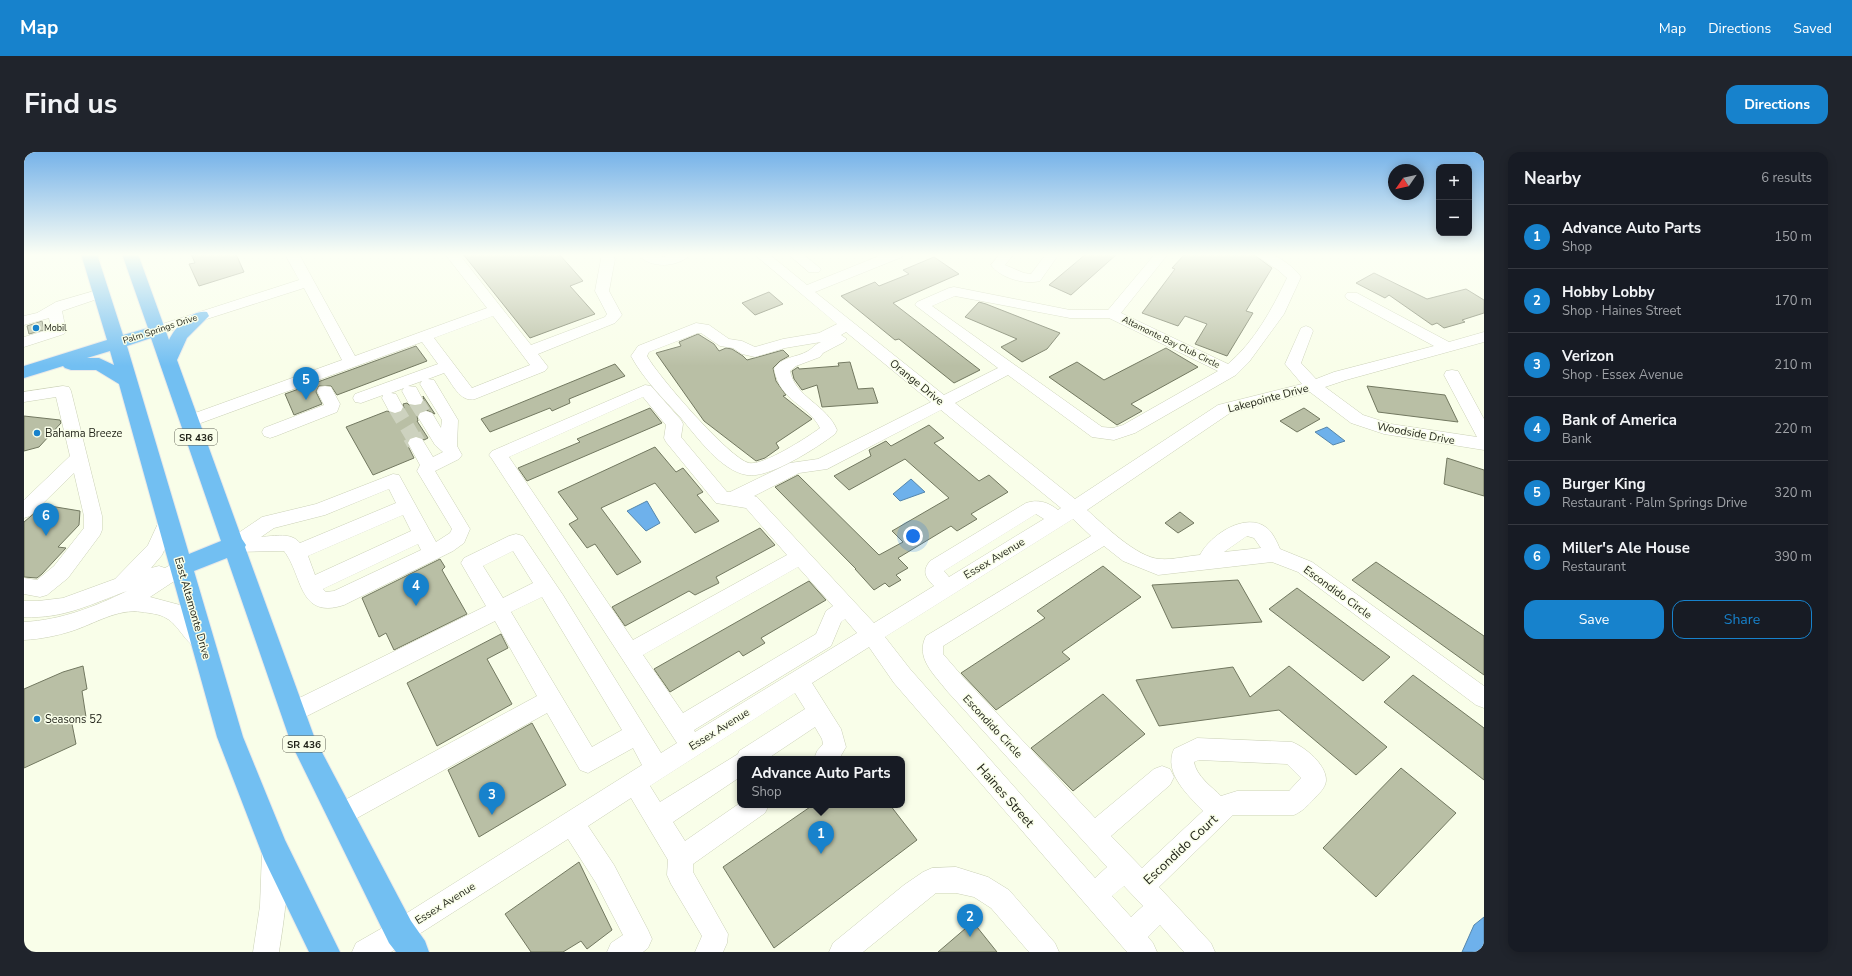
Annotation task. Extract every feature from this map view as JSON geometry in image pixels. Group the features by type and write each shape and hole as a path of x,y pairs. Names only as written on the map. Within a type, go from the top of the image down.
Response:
{"main road":[{"name":"SR 436","path":"144,291 235,545 304,744 340,816 407,942"},
{"name":"East Altamonte Drive","path":"101,293 230,737 274,849 325,952"},
{"path":"168,360 180,335 201,316"},
{"name":"Palm Springs Drive","path":"25,368 156,324"},
{"path":"25,368 68,364 99,364 127,380"},
{"path":"181,567 235,545"}],"street":[{"name":"Palm Springs Drive","path":"156,324 260,291"},
{"name":"Palm Springs Drive","path":"156,324 201,316 267,291"},
{"path":"313,291 351,362"},
{"path":"424,335 469,395 540,367 481,291"},
{"path":"528,352 610,320 615,315 603,291"},
{"name":"Orange Drive","path":"804,291 1074,509"},
{"name":"Altamonte Bay Club Circle","path":"953,291 922,305 1098,433 1114,434 1129,429 1230,371 1244,359 1277,314 1287,291"},
{"name":"Altamonte Bay Club Circle","path":"956,291 1070,314 1112,314 1230,371"},
{"name":"Altamonte Bay Club Circle","path":"1112,314 1131,291"},
{"path":"24,321 42,316 61,305 101,293"},
{"path":"1352,296 1448,347"},
{"path":"24,342 59,331 54,309"},
{"path":"190,421 322,384 351,362 496,310"},
{"path":"696,328 704,328 725,342 737,344 747,351 755,352 799,340 822,337 852,329 818,350 815,354 791,362 782,369 784,380 792,392 823,419 828,425 829,430 818,440 760,469 747,469 723,454 658,382 643,364 639,356 644,349 696,328"},
{"name":"Woodside Drive","path":"1306,332 1292,364 1313,386 1357,419 1390,430 1484,444"},
{"name":"Lakepointe Drive","path":"1074,509 1224,409 1313,386 1340,376 1484,336"},
{"path":"799,340 806,349 815,354"},
{"path":"361,398 448,366"},
{"path":"847,607 833,616 824,640 685,736 498,455 644,390 675,424 672,438 722,498 732,499 796,467 821,464 1010,368"},
{"path":"1452,375 1484,434"},
{"path":"270,432 331,408 332,404 322,384"},
{"path":"428,384 450,420 451,450"},
{"path":"24,397 63,391 93,516 93,530 61,572 40,589 24,586"},
{"path":"426,418 441,442 451,450"},
{"path":"416,443 429,465"},
{"path":"293,548 310,586 317,597 326,601 337,599 446,546 457,538 461,529 426,471 429,465 451,450"},
{"path":"24,510 79,457"},
{"path":"235,545 269,522 319,510 394,480 432,553"},
{"name":"Haines Street","path":"732,499 751,502 801,556 872,635 902,676 1137,944"},
{"path":"235,545 293,548 407,506"},
{"name":"Essex Avenue","path":"365,952 407,942 571,822 657,768 685,736 799,680 1074,509"},
{"name":"Escondido Circle","path":"1074,509 1105,537 1130,556 1158,567 1273,554 1305,566 1484,698"},
{"path":"119,585 145,562 155,550 168,522"},
{"path":"1209,561 1209,555 1212,551 1234,533 1244,529 1258,532 1266,537 1273,554"},
{"path":"310,586 421,534"},
{"name":"Escondido Circle","path":"1105,537 933,642 933,657 955,684 1202,952"},
{"path":"636,734 588,762 471,563 516,542 545,586 657,768"},
{"path":"628,652 801,556"},
{"path":"24,609 51,610 62,608 119,585 181,567"},
{"path":"24,631 34,631 57,627 114,606 154,586 181,567"},
{"path":"293,712 545,586"},
{"path":"114,606 141,603 173,611 203,642"},
{"path":"799,680 833,736 835,747 828,756"},
{"path":"340,816 551,700"},
{"path":"752,756 818,712"},
{"name":"Escondido Court","path":"1094,895 1133,877 1220,812 1227,805 1237,803 1294,803 1314,782 1313,774 1292,753 1197,749 1182,757 1184,770 1194,785 1220,812"},
{"path":"657,818 737,766"},
{"path":"1094,835 1162,777"},
{"path":"635,782 681,858 680,875 715,934 714,943 708,952"},
{"path":"681,858 753,808"},
{"path":"571,822 605,874 635,948"},
{"path":"266,952 273,906 274,849"},
{"path":"842,952 913,894 932,881 956,880 979,886 1000,899 1046,952"},
{"path":"1137,944 1161,907"}],"water":[{"path":"1327,427 1345,441 1333,445 1315,432"},
{"path":"911,479 925,492 900,501 893,494"},
{"path":"647,501 660,523 646,531 627,511"},
{"path":"1484,917 1484,952 1462,952 1474,925"}],"building":[{"path":"493,291 575,291 595,314 530,338"},
{"path":"852,291 920,291 893,303 980,370 954,383 899,339 895,340 841,296"},
{"path":"1063,291 1075,291 1071,295"},
{"path":"1158,291 1258,291 1246,311 1253,313 1227,356 1195,344 1207,324 1185,316 1178,326 1142,313"},
{"path":"1372,291 1411,291 1427,299 1457,291 1470,291 1484,300 1484,313 1462,320 1465,322 1444,328 1437,323 1432,325 1389,295 1385,298"},
{"path":"769,292 783,304 755,315 742,303"},
{"path":"979,302 1060,333 1047,349 1022,362 1001,347 1017,339 965,317"},
{"path":"42,321 44,330 29,334 27,326"},
{"path":"698,334 714,344 719,351 726,348 732,349 747,360 783,350 789,356 780,361 773,368 776,381 786,395 783,396 812,419 776,443 779,448 765,458 756,461 704,421 656,353 681,346 679,342"},
{"path":"416,346 427,361 337,395 331,386 319,386 316,392 322,404 294,415 285,394"},
{"path":"1166,348 1198,367 1131,404 1142,411 1117,425 1049,377 1077,362 1104,380"},
{"path":"850,362 858,389 873,388 878,403 822,407 817,385 802,390 794,379 792,371 798,367 799,369 839,366 838,363"},
{"path":"615,364 625,376 569,399 570,403 552,411 550,408 490,432 481,419"},
{"path":"1367,386 1445,395 1458,422 1378,412"},
{"path":"423,396 435,414 426,410 420,412 417,416 417,421 428,438 424,440 416,436 410,438 407,444 414,458 373,475 346,427 387,411 395,414 401,412 404,408 403,404 407,403 409,405 421,405 424,401"},
{"path":"650,408 662,423 527,481 518,468 580,442 577,439"},
{"path":"1304,408 1320,419 1297,432 1280,421"},
{"name":"Bahama Breeze","path":"24,416 60,420 61,423 39,447 24,451"},
{"path":"929,425 944,438 934,443 979,481 989,475 1008,492 971,514 977,519 957,531 951,526 898,558 908,568 896,575 901,580 889,587 885,583 874,590 856,569 775,487 798,475 879,555 903,542 892,531 949,498 905,459 849,490 834,476 871,456 869,450 886,441 891,446"},
{"path":"655,447 676,472 683,468 703,492 697,495 719,521 695,533 655,483 601,508 641,562 617,575 595,544 587,548 569,524 578,519 558,492"},
{"path":"1447,458 1484,470 1484,496 1444,484"},
{"path":"44,505 80,511 79,525 58,547 66,548 42,574 37,578 24,577 24,522"},
{"path":"1180,512 1194,523 1178,533 1165,523"},
{"path":"760,528 775,545 716,577 719,583 695,595 689,591 625,626 612,607"},
{"path":"440,559 445,567 442,570 467,614 394,650 386,633 379,637 362,598"},
{"path":"1376,562 1484,636 1484,675 1352,580"},
{"path":"1103,566 1141,597 1062,652 1070,659 996,710 961,673 1045,618 1037,611"},
{"path":"1238,580 1262,622 1172,628 1152,585"},
{"path":"809,581 826,600 761,638 765,643 743,656 739,651 670,692 654,669"},
{"path":"1297,588 1390,657 1363,681 1269,609"},
{"path":"501,634 508,648 487,659 512,704 437,746 407,683"},
{"path":"83,666 87,689 82,691 86,717 72,724 76,744 24,768 24,689 63,672"},
{"path":"1289,666 1387,747 1356,775 1279,710 1159,726 1136,680 1233,667 1250,697"},
{"path":"1413,675 1484,728 1484,780 1384,702"},
{"path":"1103,694 1145,734 1073,791 1031,748"},
{"path":"532,723 566,785 479,837 448,770"},
{"path":"1401,768 1456,813 1376,897 1323,848"},
{"path":"809,808 892,808 917,840 774,948 723,867"},
{"path":"579,862 612,930 587,949 581,941 563,952 531,952 505,914"},
{"path":"973,922 997,952 938,952"}],"tunnel":[{"path":"415,400 426,417"},
{"path":"395,407 413,437"},
{"path":"412,436 416,443"}],"place":[{"name":"Mobil","path":"36,328"},
{"name":"Burger King","path":"306,400"},
{"name":"Bahama Breeze","path":"37,433"},
{"name":"Miller's Ale House","path":"46,536"},
{"name":"Bank of America","path":"416,606"},
{"name":"Seasons 52","path":"37,719"},
{"name":"Verizon","path":"492,815"},
{"name":"Advance Auto Parts","path":"821,854"},
{"name":"Hobby Lobby","path":"970,937"}]}
